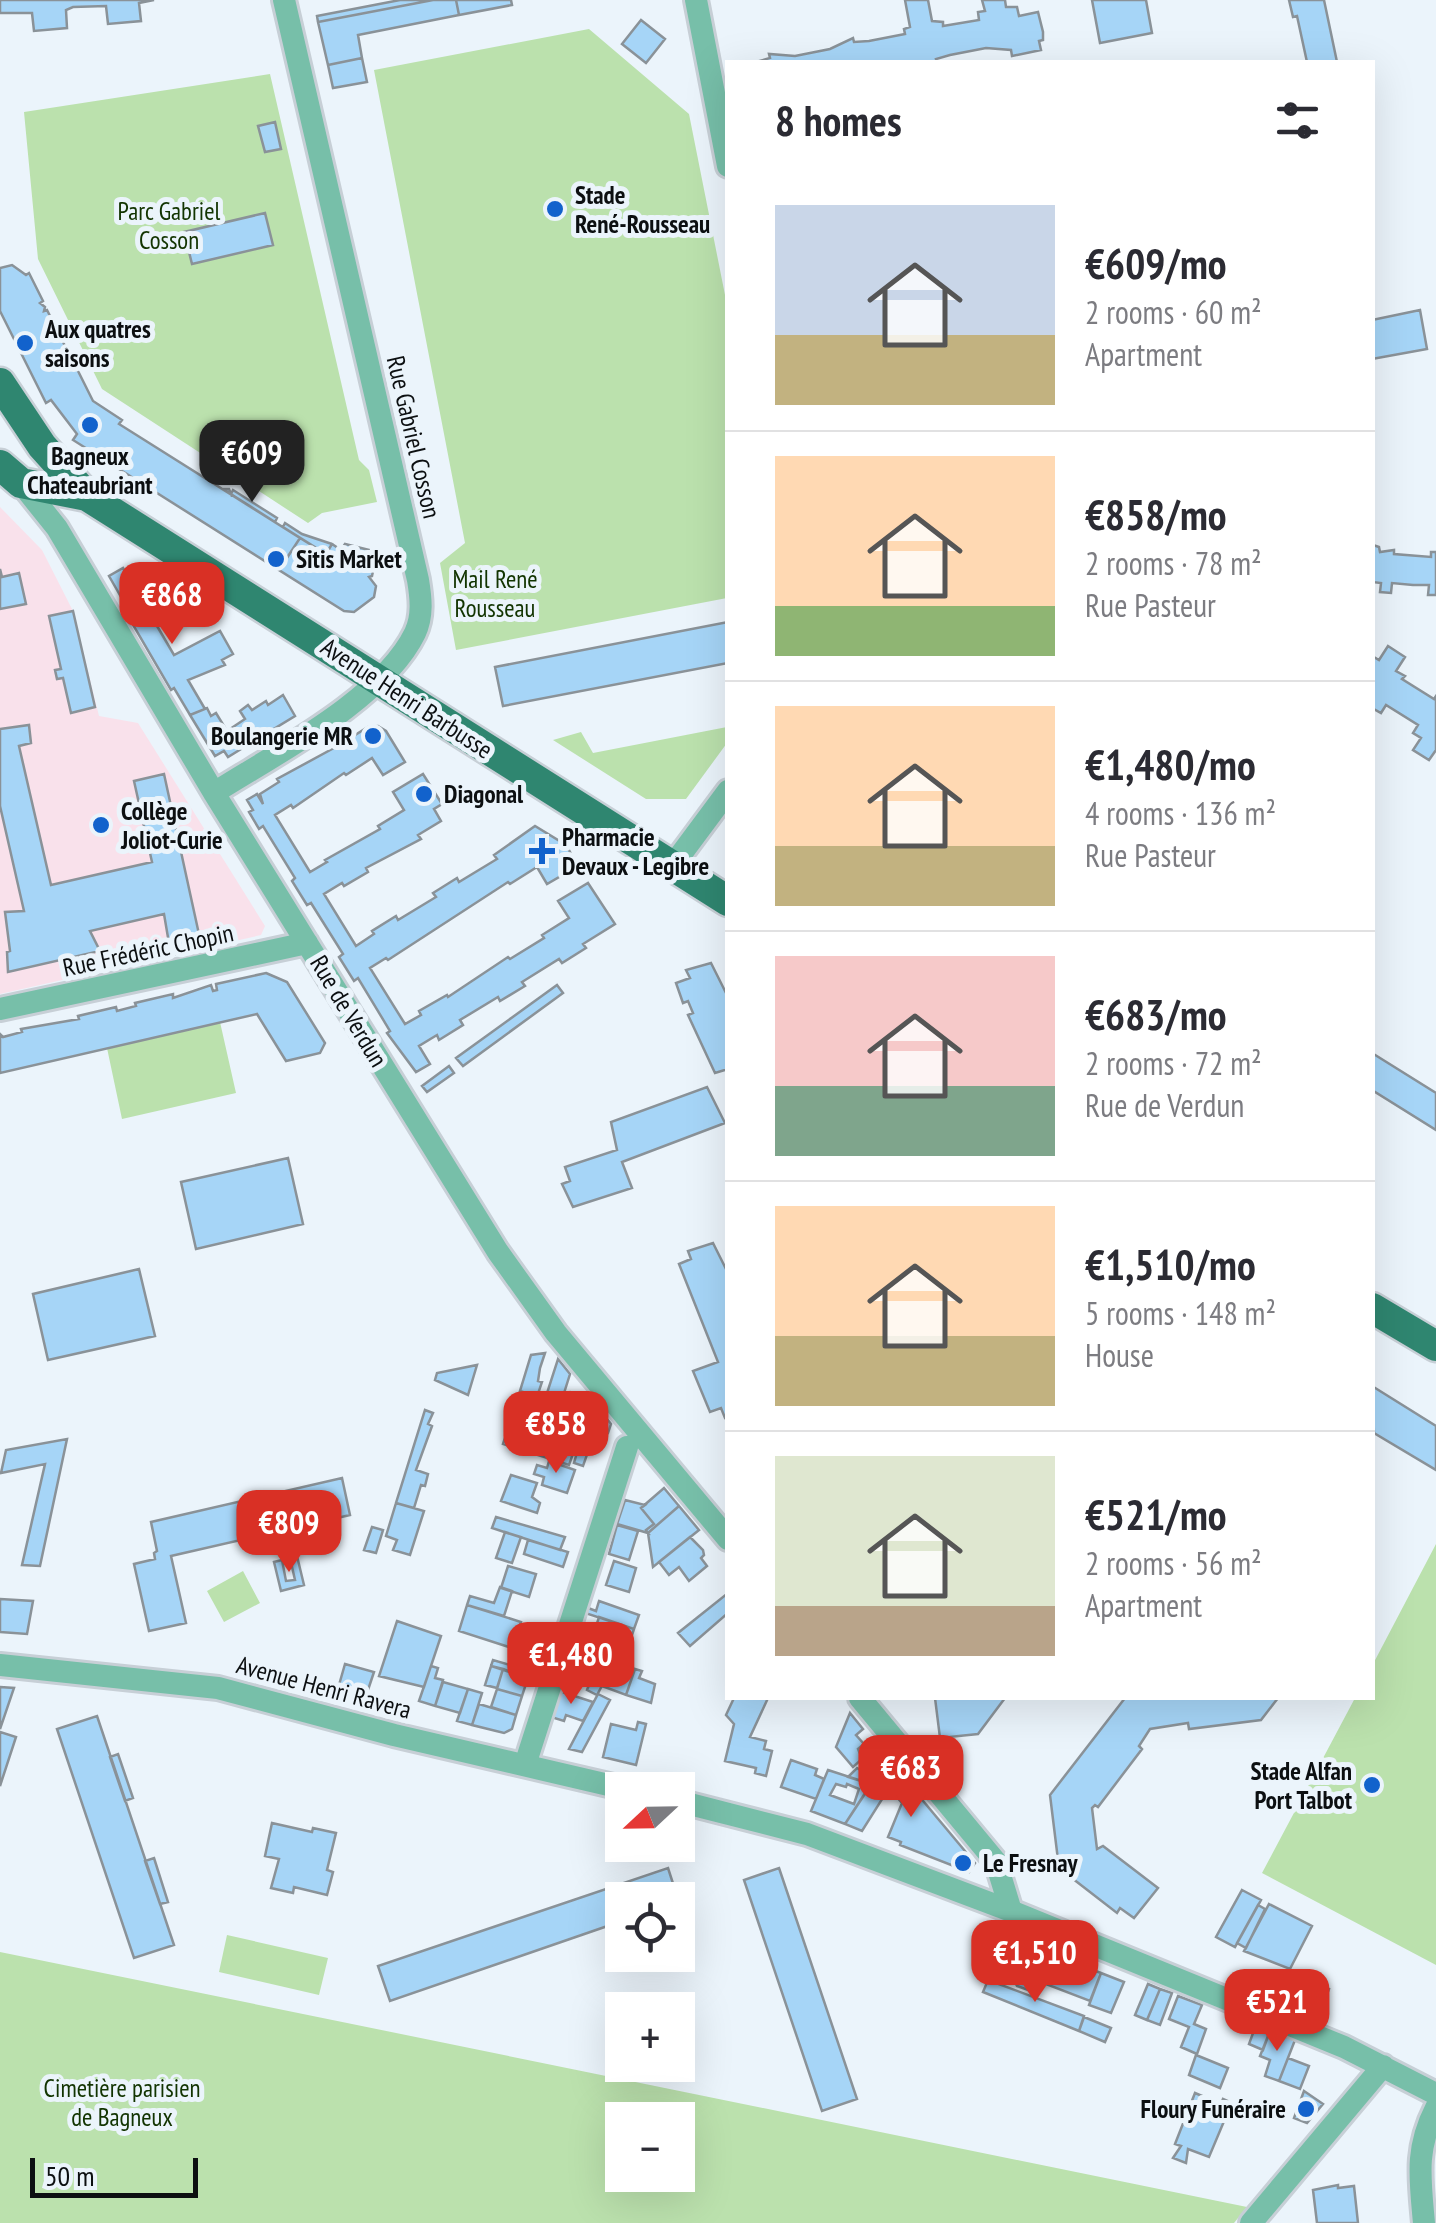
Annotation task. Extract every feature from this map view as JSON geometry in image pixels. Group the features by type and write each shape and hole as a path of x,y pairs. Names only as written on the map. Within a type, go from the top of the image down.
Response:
{"main road":[{"name":"Avenue Henri Barbusse","path":"0,383 42,446 87,496 725,899"},
{"name":"Avenue Henri Barbusse","path":"11,474 87,496"},
{"path":"1375,1310 1436,1346"}],"street":[{"name":"Rue Gabriel Cosson","path":"214,793 350,706 379,680 416,632 422,609 284,0"},
{"path":"696,0 725,150"},
{"name":"Rue de Verdun","path":"11,474 58,528 214,793 498,1252 556,1332 725,1534"},
{"path":"672,865 725,794"},
{"name":"Rue Frédéric Chopin","path":"0,1010 308,943"},
{"path":"525,1765 627,1447"},
{"name":"Avenue Henri Ravera","path":"0,1666 218,1688 394,1735 605,1784"},
{"path":"862,1700 996,1862 1011,1910"},
{"path":"695,1806 807,1834 1011,1910 1383,2066 1436,2094"},
{"path":"1251,2223 1383,2066"},
{"path":"1424,2223 1418,2164 1424,2131 1436,2108"}],"shaded area":[{"name":"Collège Joliot-Curie","path":"0,507 42,550 73,611 99,716 138,723 265,926 261,935 0,994"}],"green space":[{"name":"Stade René-Rousseau","path":"589,29 689,114 725,295 725,598 456,650 440,563 465,543 374,70"},
{"name":"Parc Gabriel Cosson","path":"270,74 359,460 369,470 377,502 322,513 308,523 102,389 38,259 24,112"},
{"path":"725,727 725,746 686,799 646,799 553,740 581,732 593,753"},
{"path":"220,1022 236,1093 122,1119 107,1048"},
{"name":"Stade Alfan Port Talbot","path":"1436,1544 1436,1965 1262,1873 1354,1700 1375,1700 1375,1660"},
{"path":"243,1571 260,1603 224,1622 207,1591"},
{"path":"227,1935 328,1958 319,1995 219,1972"},
{"name":"Cimetière parisien de Bagneux","path":"0,1952 605,2076 605,2082 636,2082 1247,2207 1234,2223 0,2223"}],"building":[{"path":"0,0 154,0 139,3 141,21 108,24 106,6 73,7 66,10 67,28 34,31 32,13 0,13"},
{"path":"400,0 433,0 318,22 317,16"},
{"path":"433,0 456,0 459,15 358,35 362,58 328,65 318,22"},
{"path":"456,0 511,0 512,5 459,15"},
{"path":"905,0 928,0 932,21 943,22 943,26 979,20 978,12 985,11 982,0 1005,0 1006,7 1017,7 1019,16 1038,12 1043,40 1039,41 1041,50 1012,56 1011,50 986,48 936,60 763,60 770,58 769,54 795,56 830,49 853,38 854,42 869,41 905,34 904,29 910,27"},
{"path":"1092,0 1146,0 1152,33 1100,43"},
{"path":"1289,0 1324,0 1337,60 1307,60 1297,16 1293,17"},
{"path":"641,20 665,39 646,63 622,44"},
{"path":"362,58 367,82 333,88 328,65"},
{"path":"275,122 281,149 265,152 258,126"},
{"path":"265,213 273,245 192,264 184,232"},
{"path":"12,265 26,275 29,273 43,301 40,303 70,356 66,358 71,360 71,366 75,365 93,401 122,420 119,424 300,538 279,570 73,440 77,434 51,400 46,403 0,311 0,268"},
{"path":"1420,310 1427,349 1375,358 1375,319"},
{"path":"223,489 229,489 231,494 233,490 277,518 275,522"},
{"path":"285,523 302,534 332,544 326,554 283,527"},
{"path":"300,538 326,554 332,544 341,550 345,544 377,552 369,577 376,586 374,597 354,612 344,611 279,570"},
{"path":"1375,546 1380,552 1394,550 1394,554 1431,557 1431,552 1436,552 1436,595 1428,595 1429,585 1392,583 1391,593 1380,592 1381,583 1375,582"},
{"path":"123,568 174,655 220,631 233,654 222,660 225,665 188,680 205,709 190,715 122,606 125,604 109,576"},
{"path":"0,569 2,577 19,573 26,604 0,609"},
{"path":"73,611 95,707 71,713 63,678 57,679 55,670 61,669 49,616"},
{"path":"725,623 725,664 503,706 495,667"},
{"path":"1388,646 1405,657 1396,671 1405,676 1402,679 1434,699 1436,696 1436,750 1429,760 1413,750 1421,738 1413,733 1418,725 1386,705 1381,713 1375,710 1375,658 1379,660"},
{"path":"283,695 295,716 228,757 224,751 215,756 190,715 207,708 211,716 216,713 227,731 245,719 240,711 248,705 252,710"},
{"path":"29,725 31,743 19,746 51,885 152,862 134,781 164,774 202,948 171,955 164,914 90,931 100,951 8,972 10,951 5,912 24,911 0,806 0,729"},
{"path":"378,726 386,731 405,762 383,775 372,758 293,808 291,805 275,815 310,872 404,810 393,792 423,774 442,804 434,809 441,821 418,835 421,839 324,894 356,946 396,916 398,920 436,897 433,893 457,878 459,882 497,859 494,855 535,826 566,845 578,866 547,884 537,867 370,968 405,1024 421,1015 419,1011 544,938 542,935 569,918 558,901 588,883 615,924 562,963 559,959 522,982 525,986 460,1020 463,1025 439,1040 437,1035 419,1046 430,1064 416,1072 387,1033 390,1031 358,978 354,981 339,957 343,954 292,881 295,878 263,826 259,829 247,800 257,794 263,804 260,794 279,782 277,779 332,749 329,746 353,732 355,735"},
{"path":"711,963 725,991 725,1070 715,1073 688,1015 693,1013 688,1001 683,1003 676,983 690,978 686,970"},
{"path":"266,973 287,982 325,1043 320,1053 286,1061 257,1014 0,1073 0,1034 3,1037 22,1032 21,1029 79,1019 78,1016 116,1007 117,1011 173,994 173,998 211,985 213,991 217,990 216,984"},
{"path":"557,985 563,993 463,1066 456,1058"},
{"path":"1375,1055 1436,1093 1436,1130 1375,1092"},
{"path":"449,1066 454,1073 427,1092 422,1086"},
{"path":"707,1087 725,1123 622,1162 632,1188 573,1207 562,1184 570,1181 565,1167 617,1150 611,1122"},
{"path":"288,1158 303,1224 196,1249 181,1182"},
{"path":"713,1243 725,1267 725,1418 721,1408 710,1412 693,1371 718,1362 679,1264 691,1259 688,1251"},
{"path":"139,1269 155,1336 48,1360 33,1294"},
{"path":"545,1353 537,1397 520,1391 531,1355"},
{"path":"558,1359 570,1374 544,1457 528,1452"},
{"path":"477,1365 468,1395 435,1380 437,1373"},
{"path":"1375,1388 1436,1426 1436,1470 1375,1434"},
{"path":"566,1393 580,1398 578,1405 582,1406 576,1422 560,1413"},
{"path":"518,1398 530,1402 519,1435 532,1439 528,1452 503,1444"},
{"path":"592,1400 611,1424 608,1433 596,1429 583,1466 574,1463"},
{"path":"425,1410 433,1413 428,1424 432,1426 416,1470 428,1474 414,1508 396,1503"},
{"path":"558,1412 570,1416 564,1437 551,1433"},
{"path":"67,1439 40,1566 22,1565 45,1464 1,1473 6,1450"},
{"path":"549,1440 575,1448 569,1465 544,1457"},
{"path":"549,1461 575,1470 567,1493 542,1485 544,1477 534,1474 537,1465 547,1468"},
{"path":"511,1475 537,1483 532,1497 540,1503 537,1513 501,1501"},
{"path":"342,1478 350,1515 171,1556 186,1623 149,1631 134,1564 155,1559 151,1522"},
{"path":"664,1488 679,1506 648,1533 646,1530 654,1524 641,1508"},
{"path":"625,1500 645,1505 641,1508 654,1524 646,1530 648,1533 617,1524"},
{"path":"396,1503 424,1511 410,1555 393,1550 397,1540 386,1536"},
{"path":"679,1506 699,1530 653,1567 648,1533"},
{"path":"496,1517 565,1537 560,1550 492,1528"},
{"path":"617,1525 638,1531 629,1560 609,1554"},
{"path":"372,1527 383,1530 376,1553 364,1550"},
{"path":"505,1532 521,1537 512,1563 496,1558"},
{"path":"690,1537 703,1550 701,1558 707,1566 689,1581 679,1567 669,1575 659,1562"},
{"path":"528,1540 568,1552 563,1567 524,1554"},
{"path":"297,1556 304,1585 281,1591 274,1562 282,1560 286,1581 295,1580 290,1558"},
{"path":"614,1561 636,1568 629,1592 606,1585"},
{"path":"508,1566 536,1574 529,1597 501,1588"},
{"path":"500,1587 512,1591 504,1616 467,1605 470,1596 494,1603"},
{"path":"725,1595 725,1616 690,1646 678,1633"},
{"path":"0,1599 33,1601 27,1634 0,1632"},
{"path":"599,1601 639,1615 634,1629 582,1612 583,1606 596,1611"},
{"path":"467,1605 521,1622 512,1648 459,1631"},
{"path":"599,1617 634,1629 625,1656 590,1645"},
{"path":"397,1621 441,1636 424,1687 379,1676"},
{"path":"514,1654 534,1660 528,1678 491,1666 493,1660 510,1665"},
{"path":"600,1658 614,1663 597,1695 587,1690"},
{"path":"614,1663 635,1669 626,1695 602,1686"},
{"path":"345,1664 374,1672 365,1699 337,1692"},
{"path":"431,1666 438,1668 435,1678 443,1680 435,1706 419,1701"},
{"path":"491,1666 503,1669 497,1688 485,1685"},
{"path":"503,1669 528,1678 522,1696 497,1689"},
{"path":"635,1669 642,1671 639,1678 655,1684 651,1703 626,1695"},
{"path":"443,1682 468,1689 460,1713 435,1706"},
{"path":"0,1687 14,1688 0,1729"},
{"path":"468,1689 482,1693 472,1725 457,1721"},
{"path":"497,1689 522,1696 516,1715 491,1707"},
{"path":"559,1691 593,1702 583,1721 566,1715 564,1721 551,1717"},
{"path":"598,1694 610,1700 582,1752 569,1749"},
{"path":"733,1700 767,1700 750,1737 766,1741 764,1749 772,1751 766,1776 755,1773 756,1768 725,1761 734,1724 726,1715"},
{"path":"935,1700 1004,1700 978,1734 940,1738"},
{"path":"1123,1700 1276,1700 1261,1720 1189,1729 1188,1723 1150,1729 1139,1746 1142,1749 1098,1807 1092,1808 1097,1849 1103,1846 1158,1888 1134,1918 1120,1908 1117,1913 1059,1868 1050,1795"},
{"path":"479,1704 516,1715 512,1729 504,1733 472,1725"},
{"path":"850,1713 863,1729 856,1735 864,1744 858,1749 862,1759 853,1767 836,1747"},
{"path":"97,1716 174,1945 134,1958 57,1729"},
{"path":"638,1722 646,1724 636,1765 603,1757 611,1724 636,1730"},
{"path":"0,1732 16,1737 0,1786"},
{"path":"881,1751 888,1759 871,1784 848,1777 857,1768 870,1768"},
{"path":"118,1754 133,1798 125,1801 110,1757"},
{"path":"888,1759 975,1863 969,1872 888,1837 902,1803 889,1788 862,1831 845,1824"},
{"path":"791,1760 817,1769 815,1775 824,1779 816,1799 781,1787"},
{"path":"828,1770 871,1784 845,1824 811,1811","holes":["836,1784 847,1784 859,1789 854,1804 830,1795"]},
{"path":"272,1823 336,1833 327,1870 333,1872 327,1895 294,1887 293,1893 271,1888 279,1859 265,1856"},
{"path":"154,1858 168,1902 160,1904 145,1861"},
{"path":"668,1868 673,1882 627,1882"},
{"path":"779,1868 857,2099 822,2111 744,1880"},
{"path":"605,1889 605,1927 390,2001 378,1966"},
{"path":"1242,1890 1261,1900 1235,1947 1216,1937"},
{"path":"1269,1904 1312,1926 1290,1969 1244,1951"},
{"path":"1258,1905 1265,1909 1246,1948 1237,1943"},
{"path":"1009,1938 1101,1973 1090,2001 1033,1979 1028,1990 1017,1986 1019,1973 1009,1969 1004,1983 990,1977"},
{"path":"1101,1973 1124,1982 1111,2013 1089,2005"},
{"path":"1297,1977 1329,1989 1322,2008 1289,1995"},
{"path":"988,1980 1084,2016 1079,2031 983,1992"},
{"path":"1148,1984 1160,1989 1147,2020 1135,2015"},
{"path":"1160,1989 1172,1993 1160,2025 1147,2020"},
{"path":"1178,1996 1202,2005 1194,2024 1206,2029 1197,2054 1181,2047 1189,2027 1169,2019"},
{"path":"1084,2017 1111,2028 1105,2042 1079,2031"},
{"path":"1256,2025 1270,2031 1263,2050 1249,2044"},
{"path":"1270,2031 1295,2040 1279,2081 1265,2076 1270,2060 1260,2056"},
{"path":"1196,2055 1228,2068 1220,2088 1189,2075"},
{"path":"1288,2058 1309,2066 1300,2089 1279,2081"},
{"path":"1304,2091 1323,2104 1307,2123 1294,2118"},
{"path":"1195,2093 1221,2104 1223,2099 1230,2102 1230,2107 1209,2157 1188,2149 1186,2163 1173,2158 1181,2146 1175,2144"},
{"path":"1354,2186 1358,2223 1317,2223 1313,2190"}],"place":[{"name":"Stade René-Rousseau","path":"555,209"},
{"name":"Aux quatres saisons","path":"25,343"},
{"name":"Bagneux Chateaubriant","path":"90,425"},
{"name":"Sitis Market","path":"276,559"},
{"name":"Boulangerie MR","path":"373,736"},
{"name":"Diagonal","path":"424,794"},
{"name":"Collège Joliot-Curie","path":"101,825"},
{"name":"Pharmacie Devaux - Legibre","path":"542,851"},
{"name":"Stade Alfan Port Talbot","path":"1372,1785"},
{"name":"Le Fresnay","path":"963,1863"},
{"name":"Floury Funéraire","path":"1306,2109"}],"park label":[{"name":"Mail René Rousseau","path":"495,594"}]}
